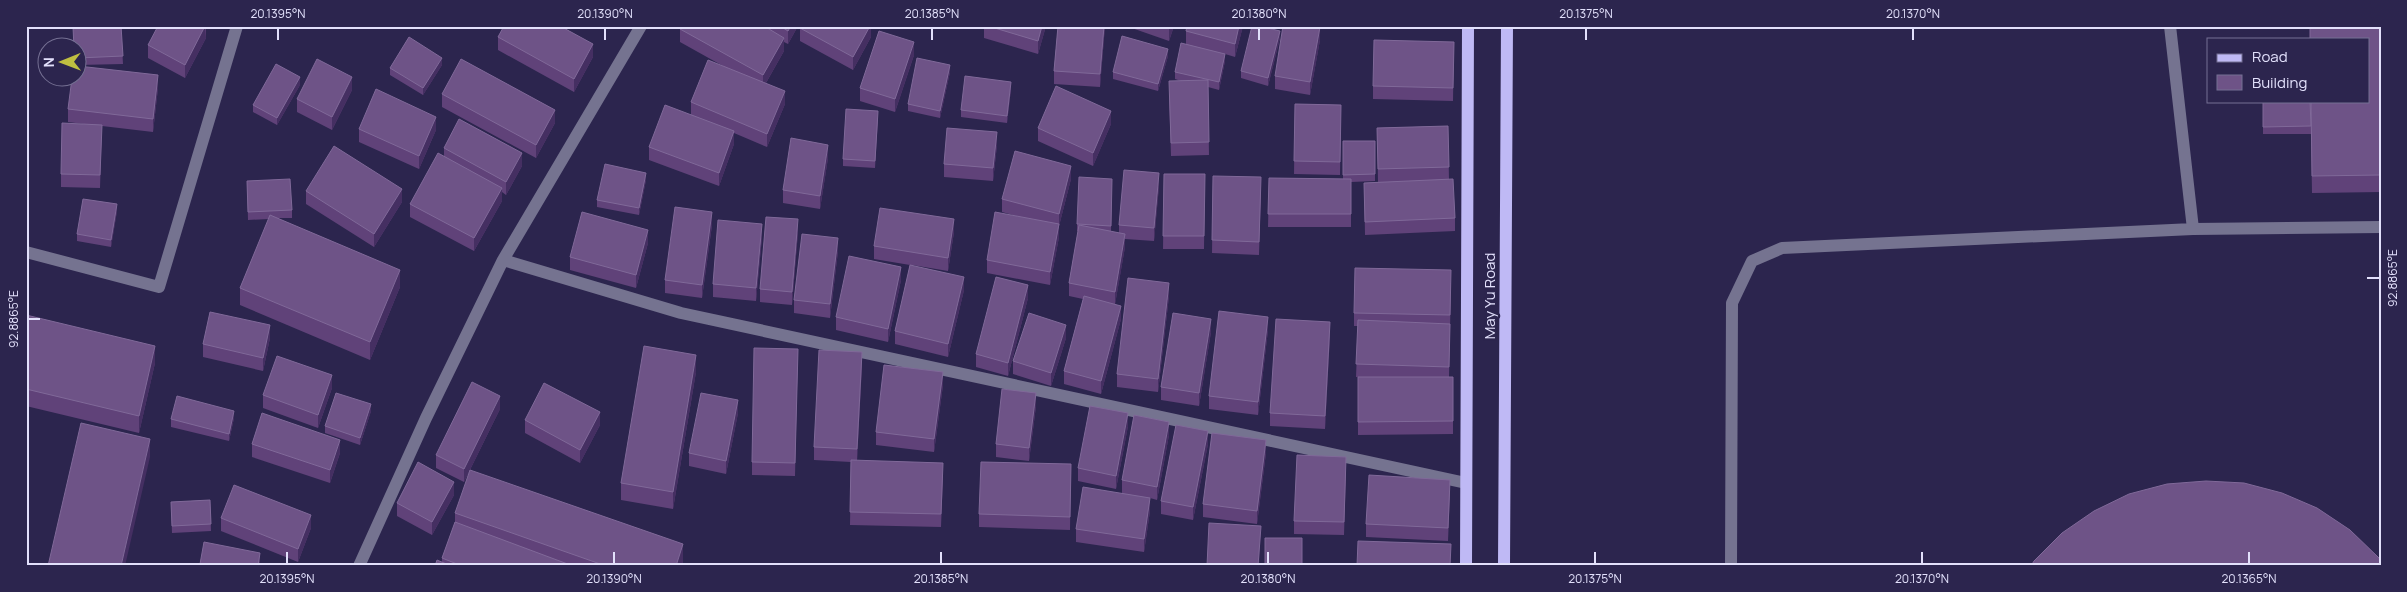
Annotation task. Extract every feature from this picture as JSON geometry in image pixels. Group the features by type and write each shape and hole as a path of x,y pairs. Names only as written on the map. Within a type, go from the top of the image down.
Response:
{"main road":[{"name":"May Yu Road","path":"1466,566 1468,26"},
{"name":"May Yu Road","path":"1504,566 1507,26"}],"street":[{"path":"26,252 159,287 237,26"},
{"path":"359,566 426,418 503,260 641,26"},
{"path":"2170,26 2193,229"},
{"path":"1730,566 1732,303 1752,261 1782,248 2193,229 2381,227"},
{"path":"503,260 681,313 1466,483"}],"building":[{"path":"121,26 123,56 88,58 88,38 74,38 73,27"},
{"path":"158,26 205,26 185,65 148,45"},
{"path":"504,26 560,26 593,44 574,79 498,37"},
{"path":"681,26 764,26 784,38 763,75 680,29"},
{"path":"780,26 791,26 788,31"},
{"path":"801,26 870,26 853,57 800,28"},
{"path":"988,26 1042,26 1038,41"},
{"path":"1058,26 1104,26 1100,74 1054,71"},
{"path":"1187,26 1239,26 1235,44 1186,31"},
{"path":"1252,26 1280,31 1268,78 1241,71"},
{"path":"1283,26 1320,27 1310,82 1275,76"},
{"path":"2310,26 2381,26 2381,175 2312,176 2311,102 2370,102 2370,38 2310,38"},
{"path":"879,31 914,42 895,99 860,88"},
{"path":"1122,36 1168,49 1158,84 1113,72"},
{"path":"409,37 442,58 423,88 390,68"},
{"path":"1374,40 1454,42 1453,88 1373,86"},
{"path":"1181,43 1225,54 1219,82 1175,72"},
{"path":"917,58 950,65 940,111 908,104"},
{"path":"317,59 352,77 332,117 297,99"},
{"path":"461,59 555,110 536,145 442,94"},
{"path":"708,60 785,91 767,134 691,102"},
{"path":"276,64 300,77 277,118 253,105"},
{"path":"88,67 158,75 153,119 68,109 71,88 88,88"},
{"path":"965,76 1011,82 1007,116 961,110"},
{"path":"1208,80 1209,142 1171,143 1169,81"},
{"path":"1056,86 1111,111 1093,153 1038,128"},
{"path":"376,89 436,117 419,156 359,129"},
{"path":"2263,102 2310,102 2311,126 2263,127"},
{"path":"1295,104 1341,105 1340,162 1294,161"},
{"path":"665,105 734,131 719,173 649,147"},
{"path":"846,109 878,111 875,161 843,159"},
{"path":"459,119 522,153 506,182 444,148"},
{"path":"62,123 102,125 100,175 61,174"},
{"path":"1448,126 1449,167 1378,169 1377,128"},
{"path":"947,128 997,132 993,168 944,164"},
{"path":"791,138 828,145 820,196 783,190"},
{"path":"1343,141 1375,141 1375,174 1343,175"},
{"path":"334,146 402,189 374,234 306,191"},
{"path":"1015,151 1071,166 1059,214 1002,199"},
{"path":"438,153 502,188 474,238 410,204"},
{"path":"605,164 646,173 639,208 597,200"},
{"path":"1124,170 1159,173 1154,228 1119,225"},
{"path":"1164,174 1205,174 1204,236 1163,236"},
{"path":"1213,176 1261,177 1259,242 1212,240"},
{"path":"1079,177 1112,179 1111,226 1077,224"},
{"path":"1269,178 1351,179 1351,214 1268,214"},
{"path":"290,179 292,210 248,212 247,181"},
{"path":"1453,179 1455,218 1365,222 1364,183"},
{"path":"83,199 117,204 111,240 77,234"},
{"path":"675,207 712,212 702,285 665,280"},
{"path":"880,208 954,219 948,258 874,246"},
{"path":"582,212 648,230 636,275 570,257"},
{"path":"995,212 1059,224 1050,272 987,260"},
{"path":"270,215 400,270 370,342 240,288"},
{"path":"766,217 798,219 792,292 760,289"},
{"path":"718,220 762,224 756,288 713,284"},
{"path":"1079,225 1125,234 1115,292 1069,283"},
{"path":"802,234 838,238 830,304 794,300"},
{"path":"849,256 901,267 888,329 836,317"},
{"path":"910,265 964,277 948,344 895,331"},
{"path":"1355,268 1451,270 1450,315 1354,313"},
{"path":"996,277 1028,285 1008,363 976,354"},
{"path":"1128,278 1169,283 1158,379 1117,374"},
{"path":"1084,296 1121,306 1101,381 1064,371"},
{"path":"1219,311 1268,317 1258,402 1209,396"},
{"path":"210,312 270,325 263,358 203,344"},
{"path":"1029,313 1066,325 1051,373 1013,361"},
{"path":"1173,313 1211,319 1199,393 1161,387"},
{"path":"26,315 155,346 139,416 26,389"},
{"path":"1276,319 1330,322 1325,416 1270,413"},
{"path":"1358,320 1450,324 1449,367 1356,364"},
{"path":"644,346 696,355 673,492 621,483"},
{"path":"754,348 798,349 795,463 752,462"},
{"path":"819,350 862,352 857,449 814,447"},
{"path":"277,356 332,375 318,415 263,395"},
{"path":"884,365 943,372 934,439 876,432"},
{"path":"1358,377 1453,377 1453,421 1358,422"},
{"path":"472,382 500,396 464,469 436,455"},
{"path":"544,383 600,412 580,450 525,420"},
{"path":"1002,389 1036,393 1029,448 996,444"},
{"path":"336,393 371,404 360,438 325,426"},
{"path":"701,393 738,400 726,461 689,453"},
{"path":"177,396 234,411 229,434 171,419"},
{"path":"1090,406 1128,413 1116,476 1078,468"},
{"path":"262,413 340,440 330,470 252,444"},
{"path":"1134,415 1169,422 1157,487 1122,480"},
{"path":"81,423 150,439 121,566 48,566"},
{"path":"1176,425 1208,431 1193,507 1161,501"},
{"path":"1212,433 1266,440 1257,511 1203,504"},
{"path":"1297,455 1346,457 1344,522 1294,521"},
{"path":"851,460 943,463 941,514 850,512"},
{"path":"418,462 454,482 432,522 397,503"},
{"path":"981,462 1071,464 1070,517 979,514"},
{"path":"470,470 683,544 676,566 606,566 455,513"},
{"path":"1369,475 1450,480 1448,528 1366,524"},
{"path":"2206,481 2244,483 2282,493 2317,508 2350,530 2381,560 2381,566 2031,566 2062,533 2094,511 2129,494 2167,484"},
{"path":"234,485 311,515 298,549 221,518"},
{"path":"1083,487 1150,498 1144,539 1076,529"},
{"path":"210,500 211,524 172,526 171,502"},
{"path":"455,522 573,566 462,566 442,558"},
{"path":"1209,523 1261,526 1258,566 1207,566"},
{"path":"1265,538 1302,538 1302,566 1265,566"},
{"path":"1358,541 1451,544 1450,566 1357,566"},
{"path":"204,542 260,553 258,566 211,566 200,564"},
{"path":"437,560 451,566 435,566"}]}
